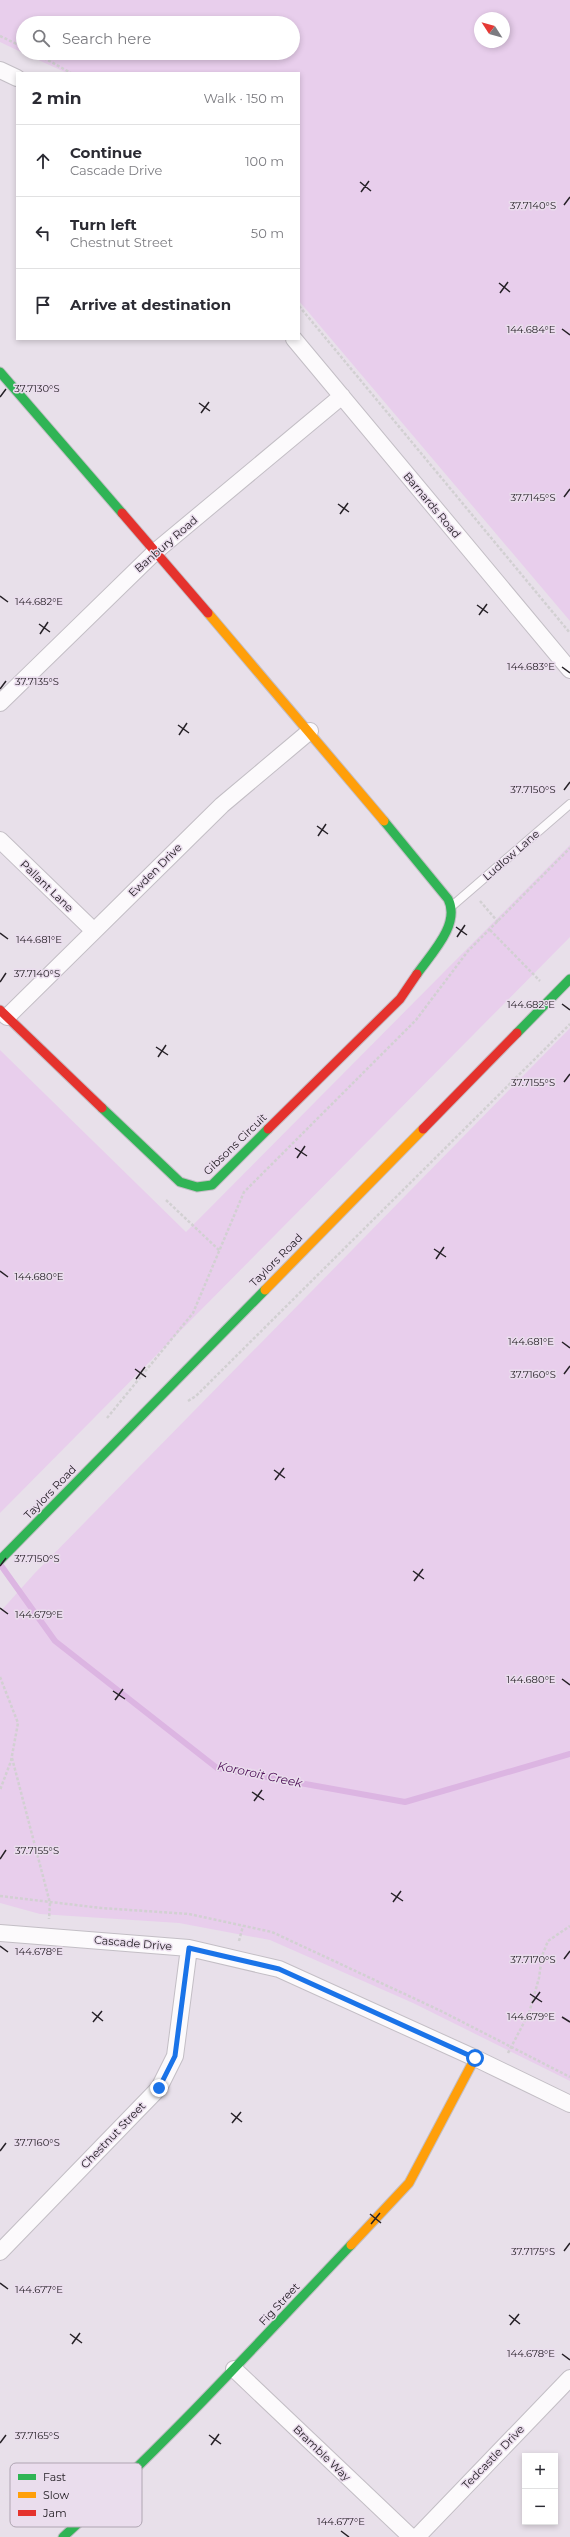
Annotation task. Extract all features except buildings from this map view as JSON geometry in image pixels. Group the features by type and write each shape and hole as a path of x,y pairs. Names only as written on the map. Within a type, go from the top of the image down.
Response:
{"street":[{"path":"0,70 16,78"},
{"name":"Barnards Road","path":"295,340 570,670"},
{"path":"0,372 310,731 448,899 452,906"},
{"name":"Banbury Road","path":"1,699 156,551 342,396"},
{"name":"Ewden Drive","path":"3,1013 94,931 222,805 310,731"},
{"name":"Pallant Lane","path":"0,840 94,931"},
{"name":"Gibsons Circuit","path":"3,1013 180,1182 197,1187 212,1185 400,999 449,927 452,906"},
{"name":"Taylors Road","path":"0,1560 167,1387 570,979"},
{"name":"Cascade Drive","path":"0,1933 48,1935 189,1948 279,1969 475,2058 570,2104"},
{"name":"Chestnut Street","path":"0,2252 159,2088 175,2056 189,1948"},
{"name":"Fig Street","path":"142,2463 234,2369 409,2183 475,2058"},
{"name":"Bramble Way","path":"234,2369 411,2537"},
{"name":"Tedcastle Drive","path":"417,2537 570,2378"},
{"name":"Fig Street","path":"63,2537 74,2527"}],"lane":[{"name":"Ludlow Lane","path":"452,906 570,804"}],"path":[{"path":"0,36 16,44"},
{"path":"48,60 69,72"},
{"path":"300,307 570,632"},
{"path":"105,1420 192,1314 244,1192 416,1020 468,951 570,848"},
{"path":"470,891 498,922"},
{"path":"490,930 554,995"},
{"path":"184,1403 196,1396 570,1024"},
{"path":"180,1182 164,1198 220,1251"},
{"path":"0,1677 18,1723 12,1758 0,1790"},
{"path":"12,1758 50,1903"},
{"path":"511,2047 529,2013 539,1978 542,1956 548,1941 570,1926"}],"shaded area":[{"path":"0,0 570,0 570,621 300,302 300,72 65,72 38,60 300,60 300,16 16,16 16,50 0,42"},
{"path":"570,845 570,937 0,1513 0,1050 186,1232"},
{"path":"570,1028 570,2081 413,2003 270,1940 179,1923 40,1914 0,1903 0,1612 34,1574"}],"waterway":[{"name":"Kororoit Creek","path":"0,1564 55,1641 217,1768 405,1802 570,1754"}],"traffic: fast":[{"path":"0,372 122,513"},
{"path":"384,821 448,899 451,909 451,918 443,938 417,974"},
{"path":"517,1033 570,979"},
{"path":"102,1108 180,1182 197,1187 212,1185 268,1129"},
{"path":"0,1560 265,1290"},
{"path":"141,2463 245,2357 351,2245"},
{"path":"63,2537 74,2527"}],"traffic: slow":[{"path":"208,613 384,821"},
{"path":"265,1290 423,1129"},
{"path":"351,2245 409,2183 475,2058"}],"traffic: jam":[{"path":"122,513 208,613"},
{"path":"268,1129 400,999 417,974"},
{"path":"0,1010 102,1108"},
{"path":"423,1129 517,1033"}],"route":[{"path":"159,2088 175,2056 189,1948 279,1969 475,2058"}]}
